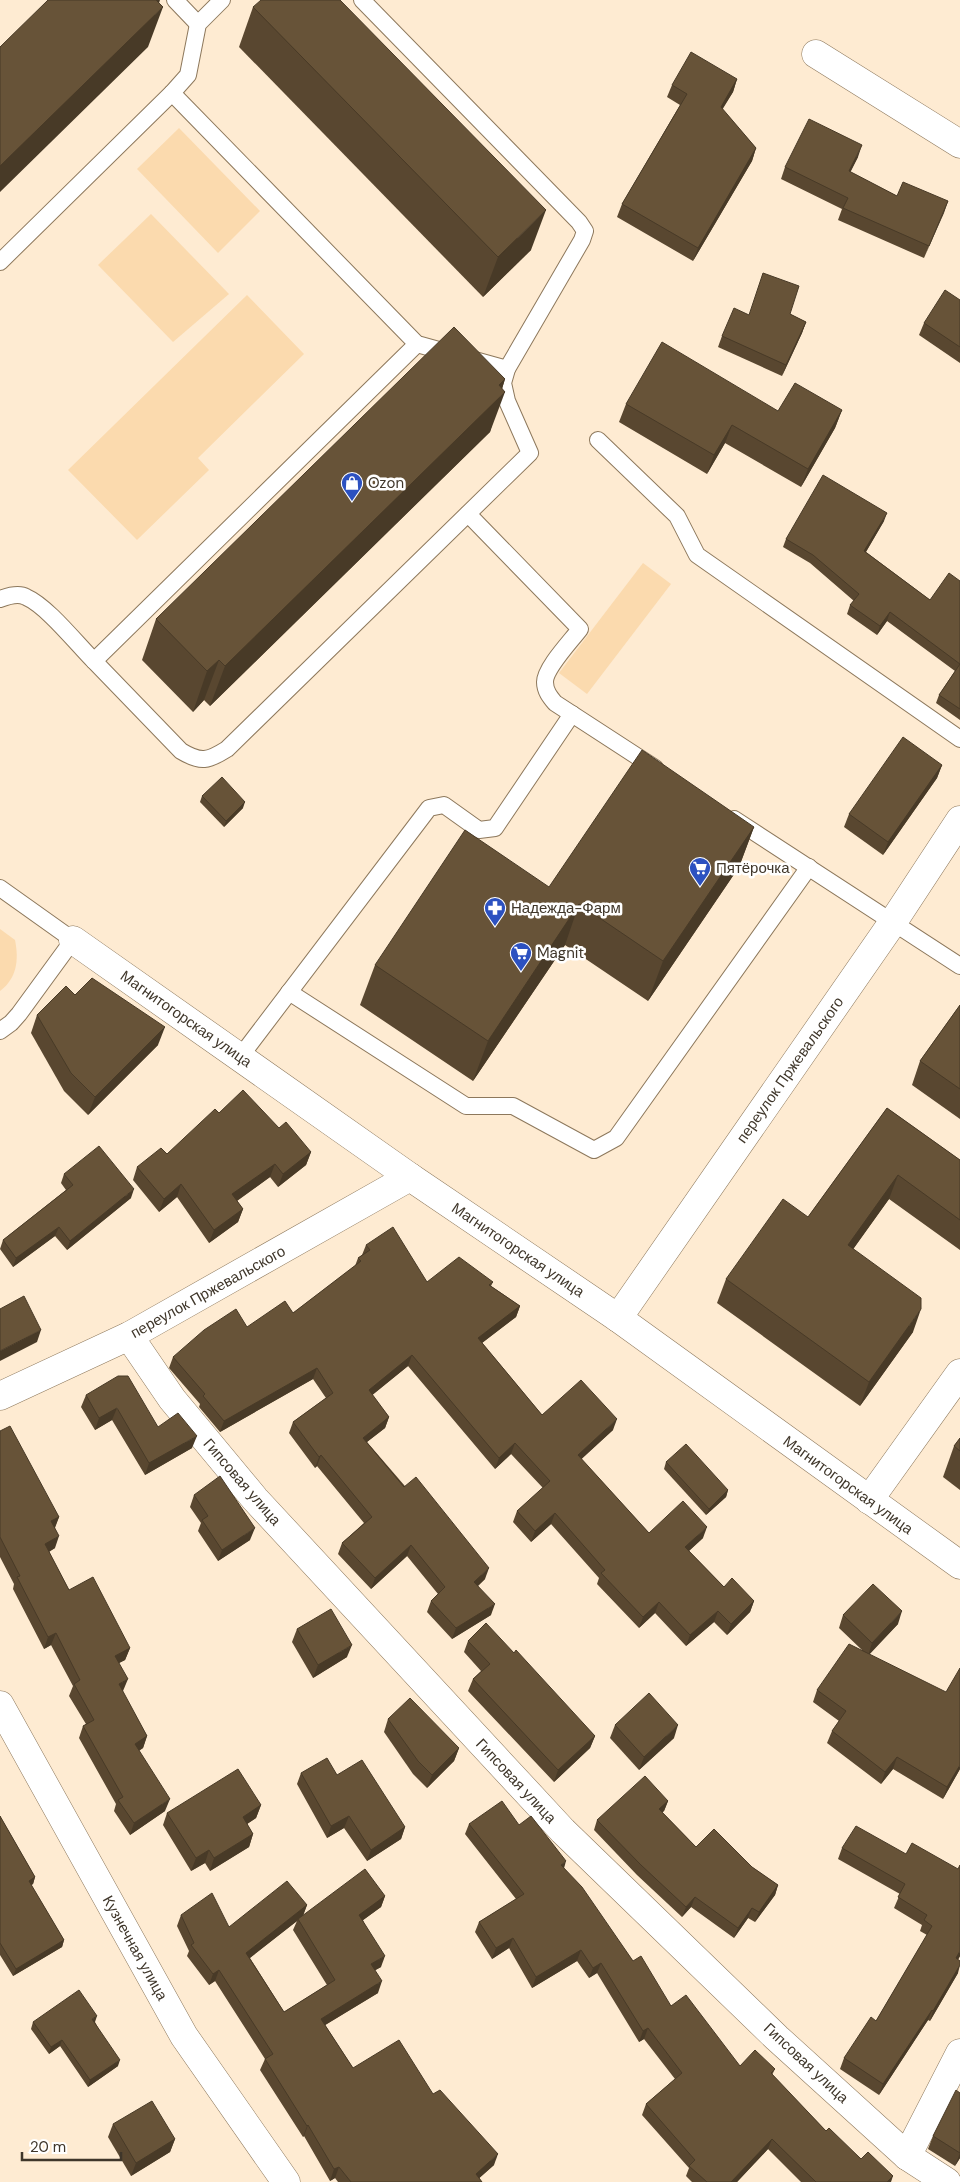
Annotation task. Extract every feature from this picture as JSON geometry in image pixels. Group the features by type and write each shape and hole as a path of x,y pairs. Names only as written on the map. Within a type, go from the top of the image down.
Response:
{"main road":[{"path":"816,54 960,144"},
{"name":"переулок Пржевальского","path":"618,1318 893,922 960,820"},
{"name":"Магнитогорская улица","path":"73,940 410,1177 618,1318 960,1565"},
{"name":"переулок Пржевальского","path":"0,1396 129,1336 410,1177"},
{"name":"Гипсовая улица","path":"129,1336 172,1399 255,1499 563,1831 777,2038 907,2156 947,2182"},
{"path":"869,1500 960,1373"},
{"name":"Кузнечная улица","path":"0,1705 184,2036 286,2182"},
{"path":"907,2156 960,2053"}],"lane":[{"path":"175,0 198,24"},
{"path":"0,262 188,75 198,24 222,0"},
{"path":"0,599 10,596 25,596 39,605 181,751 194,758 212,759 227,749 530,453 507,401 503,383 508,370 582,240 585,231 579,222 362,0"},
{"path":"172,93 417,344 508,370"},
{"path":"94,661 417,344"},
{"path":"598,440 677,516 697,555 960,739"},
{"path":"468,514 580,629 548,671 545,682 547,693 555,703 670,778"},
{"path":"240,1057 429,808 444,805 479,830 495,828 572,714"},
{"path":"719,809 960,966"},
{"path":"289,992 466,1106 512,1106 594,1150 616,1138 809,867"},
{"path":"0,888 73,940 19,1014 11,1023 0,1030"}],"shaded area":[{"path":"179,128 260,211 218,253 137,169"},
{"path":"151,214 229,294 173,342 98,265"},
{"path":"247,295 304,354 198,458 209,470 137,540 68,470"},
{"path":"643,563 671,584 587,694 559,673"},
{"path":"0,929 15,940 17,955 13,974 6,986 0,991"}],"building":[{"path":"48,0 156,0 163,7 0,166 0,47"},
{"path":"261,0 340,0 546,210 498,257 253,7"},
{"path":"691,52 737,79 721,107 756,148 698,248 622,204 687,94 672,85"},
{"path":"809,119 862,145 849,171 897,196 903,182 948,201 929,246 843,208 848,198 785,167"},
{"path":"763,273 799,286 790,314 806,322 786,365 722,336 734,308 749,315"},
{"path":"945,290 960,300 960,347 924,323"},
{"path":"454,327 505,379 499,385 505,392 225,666 219,660 207,671 156,619"},
{"path":"662,342 778,411 795,383 842,410 808,469 732,425 714,455 626,404"},
{"path":"823,475 887,513 864,551 930,600 949,573 960,581 960,664 890,612 880,626 850,605 859,594 813,555 786,539"},
{"path":"960,664 960,709 939,695"},
{"path":"903,737 942,765 888,842 849,814"},
{"path":"642,750 754,827 663,961 579,904 488,1041 375,965 465,830 549,887"},
{"path":"222,777 245,802 226,821 202,796"},
{"path":"92,978 165,1027 95,1097 71,1073 37,1015 66,986 75,995"},
{"path":"960,1005 960,1089 920,1061"},
{"path":"243,1090 279,1128 286,1122 311,1152 283,1174 275,1164 232,1194 243,1209 214,1230 181,1184 164,1199 137,1167 161,1148 167,1154 215,1109 219,1113"},
{"path":"887,1108 960,1160 960,1220 898,1175 848,1245 921,1298 921,1309 869,1382 726,1279 783,1199 808,1217"},
{"path":"99,1146 134,1189 70,1241 59,1227 16,1258 3,1240 73,1185 64,1174"},
{"path":"393,1227 427,1282 459,1257 493,1282 489,1285 520,1306 478,1338 542,1415 581,1380 617,1419 578,1455 649,1533 683,1501 707,1527 685,1547 724,1587 732,1578 754,1601 731,1624 718,1611 690,1635 659,1602 643,1617 601,1573 605,1570 555,1513 535,1531 517,1511 550,1481 515,1443 499,1458 412,1355 369,1390 389,1417 363,1438 404,1487 416,1477 489,1568 474,1582 495,1604 456,1628 431,1601 445,1587 411,1545 375,1578 342,1543 372,1517 321,1455 319,1457 293,1422 333,1393 317,1368 224,1421 203,1396 205,1394 173,1357 204,1330 236,1309 247,1327 285,1301 293,1313 361,1261 358,1258 370,1250 366,1245"},
{"path":"24,1296 41,1330 0,1351 0,1309"},
{"path":"118,1376 128,1376 158,1427 178,1413 197,1436 149,1463 117,1408 99,1418 86,1395"},
{"path":"10,1426 59,1517 51,1521 59,1536 45,1544 69,1590 93,1577 130,1648 115,1656 128,1679 119,1684 147,1736 135,1744 170,1799 134,1823 118,1800 123,1797 83,1726 94,1720 74,1684 80,1680 56,1633 48,1637 17,1577 20,1576 0,1537 0,1431"},
{"path":"960,1438 960,1451 954,1446"},
{"path":"686,1444 728,1490 709,1509 666,1462"},
{"path":"220,1476 255,1528 222,1550 202,1520 208,1516 194,1495"},
{"path":"873,1584 902,1611 872,1643 843,1615"},
{"path":"331,1609 352,1645 318,1665 297,1629"},
{"path":"486,1623 514,1653 516,1650 595,1736 558,1770 473,1679 490,1664 468,1641"},
{"path":"849,1644 946,1692 960,1668 960,1765 947,1787 897,1757 885,1772 832,1731 846,1711 817,1690"},
{"path":"649,1693 678,1725 644,1757 615,1725"},
{"path":"410,1698 459,1748 432,1775 418,1761 388,1719"},
{"path":"327,1758 337,1775 362,1760 405,1827 371,1850 349,1816 331,1826 301,1773"},
{"path":"238,1769 261,1805 243,1817 253,1834 214,1858 209,1850 196,1858 167,1813"},
{"path":"645,1776 668,1801 659,1809 696,1847 714,1829 752,1867 778,1885 759,1912 752,1908 738,1928 695,1897 686,1907 597,1820"},
{"path":"502,1801 519,1825 531,1816 566,1861 561,1865 582,1887 633,1961 641,1956 671,2006 686,1995 740,2066 755,2050 775,2069 771,2073 826,2131 829,2128 861,2159 868,2152 893,2176 887,2182 816,2182 772,2139 731,2182 707,2182 689,2166 695,2160 646,2104 682,2073 648,2028 643,2031 601,1963 593,1968 581,1950 536,1977 513,1938 496,1948 479,1922 524,1894 469,1824"},
{"path":"0,1816 35,1877 29,1881 64,1940 16,1969 0,1943"},
{"path":"856,1826 906,1854 912,1843 958,1869 960,1865 960,1951 956,1958 960,1961 960,1965 933,2011 883,2084 844,2058 871,2017 876,2021 932,1926 924,1920 927,1915 898,1897 905,1884 842,1848"},
{"path":"365,1869 385,1896 359,1915 385,1956 371,1964 382,1981 321,2019 353,2068 399,2040 433,2094 440,2090 498,2154 476,2174 482,2182 351,2182 339,2167 334,2169 265,2059 273,2054 219,1970 213,1974 191,1945 194,1943 181,1915 212,1893 229,1927 287,1881 307,1905 246,1953 284,2012 335,1980 298,1919"},
{"path":"79,1990 97,2016 92,2019 120,2060 90,2080 62,2040 51,2047 33,2022"},
{"path":"956,2090 960,2093 960,2153 933,2136"},
{"path":"152,2101 175,2139 136,2163 113,2124"}],"place":[{"name":"Ozon","path":"352,502"},
{"name":"Пятёрочка","path":"700,887"},
{"name":"Надежда-Фарм","path":"495,927"},
{"name":"Magnit","path":"521,972"}]}
